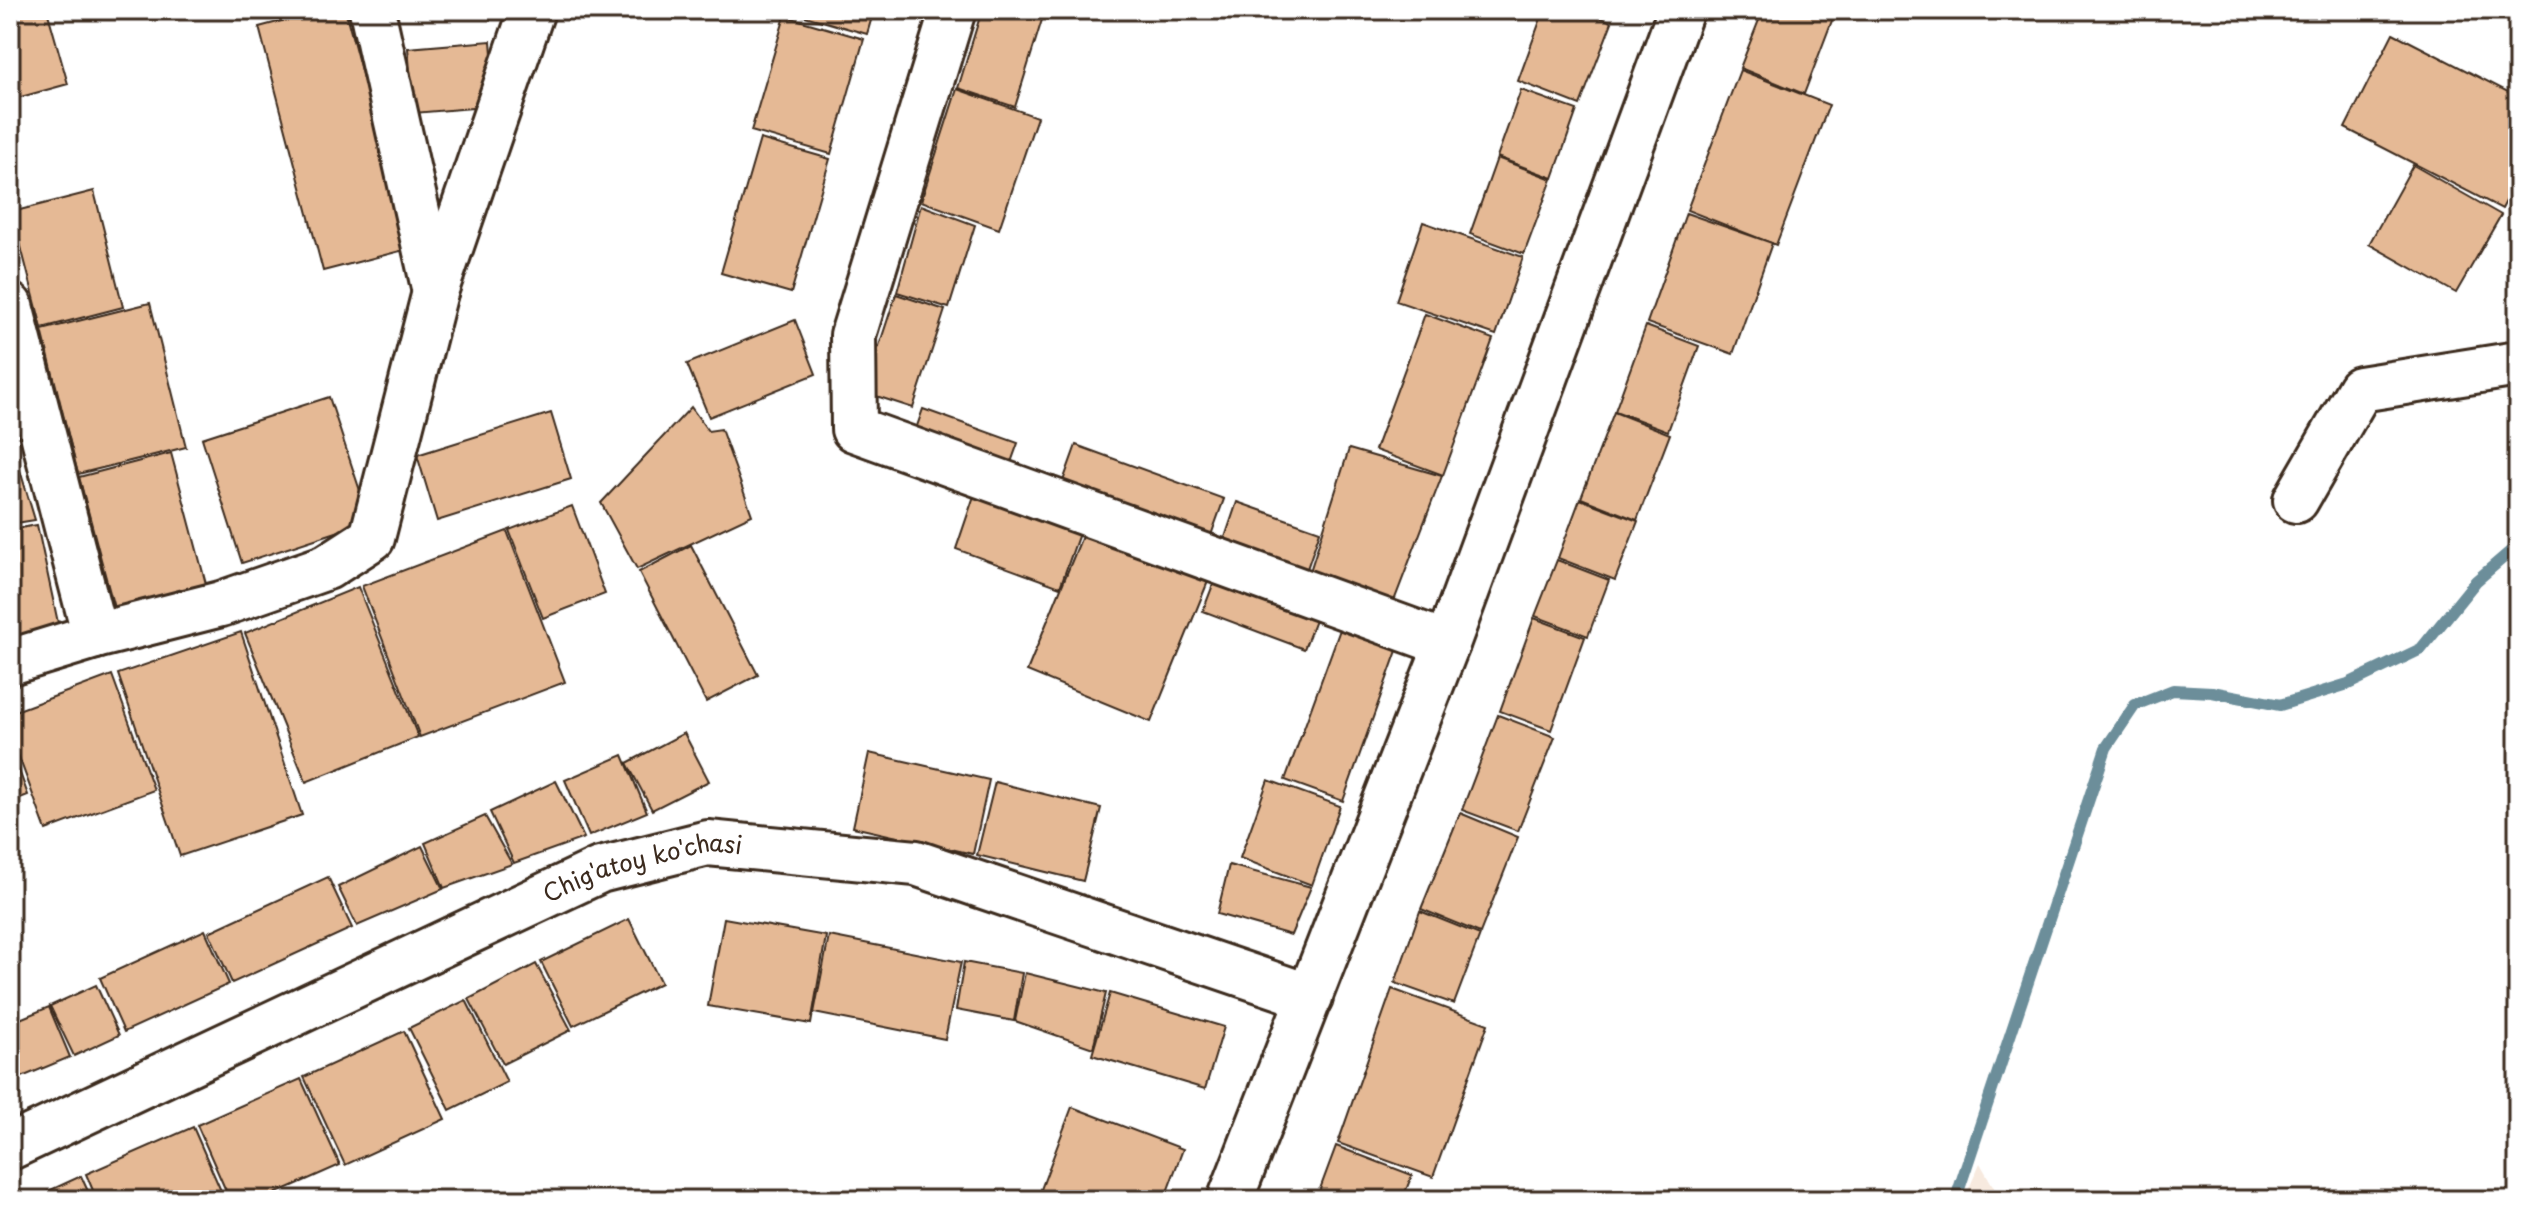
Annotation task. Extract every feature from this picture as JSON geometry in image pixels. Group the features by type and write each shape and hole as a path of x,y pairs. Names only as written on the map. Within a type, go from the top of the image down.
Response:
{"street":[{"path":"372,10 435,292"},
{"path":"10,662 95,636 221,604 327,567 372,538 435,292 532,10"},
{"path":"953,10 853,335 854,429 1447,644"},
{"path":"1230,1200 1447,644 1681,10"},
{"path":"10,306 95,636"},
{"path":"2296,500 2360,389 2518,364"},
{"name":"Chig'atoy ko'chasi","path":"10,1147 600,870 708,843 916,863 1310,997"}],"shaded area":[{"path":"1980,1163 2001,1200 1964,1200"}],"building":[{"path":"10,10 47,10 68,84 10,100"},
{"path":"323,10 345,10 408,249 323,271 259,27"},
{"path":"784,10 874,10 867,34"},
{"path":"982,10 1045,10 1015,107 958,88"},
{"path":"1544,10 1580,10 1612,22 1580,105 1518,81"},
{"path":"1763,10 1836,10 1804,94 1740,68"},
{"path":"785,16 864,39 831,154 751,131"},
{"path":"2393,33 2518,97 2518,178 2502,209 2345,128"},
{"path":"491,41 496,106 414,113 408,48"},
{"path":"1740,70 1829,105 1776,245 1687,210"},
{"path":"957,89 1037,117 999,229 921,201"},
{"path":"1521,90 1577,110 1553,178 1497,157"},
{"path":"760,139 830,159 791,293 721,273"},
{"path":"1497,158 1552,179 1524,254 1470,234"},
{"path":"2413,165 2501,215 2456,293 2369,244"},
{"path":"94,191 123,307 42,328 12,212"},
{"path":"921,205 975,225 949,308 897,292"},
{"path":"1686,213 1772,243 1733,354 1647,323"},
{"path":"1423,222 1523,257 1496,335 1396,301"},
{"path":"896,294 945,310 913,408 864,392"},
{"path":"150,303 186,447 78,474 42,330"},
{"path":"1425,314 1493,339 1443,475 1375,450"},
{"path":"795,320 816,374 709,417 687,364"},
{"path":"1646,326 1699,346 1668,431 1615,411"},
{"path":"329,397 370,521 242,563 202,438"},
{"path":"691,407 708,431 721,429 752,515 637,569 601,503"},
{"path":"923,409 1018,443 1005,479 910,446"},
{"path":"1614,412 1670,434 1637,520 1581,498"},
{"path":"551,413 571,479 437,521 417,455"},
{"path":"10,437 35,520 10,524"},
{"path":"1076,445 1224,499 1205,552 1057,498"},
{"path":"1349,449 1442,476 1389,614 1305,587"},
{"path":"171,453 210,599 118,623 79,477"},
{"path":"977,487 1082,525 1060,587 956,549"},
{"path":"1580,499 1638,521 1615,580 1558,558"},
{"path":"1237,502 1320,531 1301,586 1218,558"},
{"path":"572,506 605,594 543,618 509,530"},
{"path":"1087,524 1211,574 1151,722 1027,671"},
{"path":"37,525 60,632 10,643 10,530"},
{"path":"507,531 565,682 420,737 362,586"},
{"path":"691,545 758,675 706,702 639,572"},
{"path":"1557,560 1609,580 1588,636 1535,616"},
{"path":"1216,577 1317,615 1304,649 1203,611"},
{"path":"358,587 418,737 306,782 245,633"},
{"path":"1534,618 1585,637 1551,730 1500,711"},
{"path":"1342,624 1399,645 1343,801 1285,780"},
{"path":"241,632 302,815 180,856 118,674"},
{"path":"112,675 154,790 46,830 10,733 10,713"},
{"path":"1498,715 1555,737 1518,831 1462,810"},
{"path":"684,733 709,781 652,810 627,763"},
{"path":"10,746 28,795 10,802"},
{"path":"869,753 989,780 973,854 853,827"},
{"path":"623,755 647,812 589,836 565,780"},
{"path":"1268,780 1340,806 1312,885 1240,858"},
{"path":"556,781 584,838 514,863 490,812"},
{"path":"995,782 1101,808 1083,881 977,855"},
{"path":"1460,813 1518,837 1480,933 1421,909"},
{"path":"485,816 512,864 444,888 425,843"},
{"path":"422,846 443,889 357,926 338,887"},
{"path":"1229,865 1311,887 1291,935 1217,914"},
{"path":"328,877 352,928 232,983 209,932"},
{"path":"1420,911 1480,935 1454,1004 1395,983"},
{"path":"724,918 826,936 811,1024 708,1006"},
{"path":"629,919 661,983 573,1026 541,962"},
{"path":"205,930 229,984 124,1032 100,978"},
{"path":"829,936 961,962 945,1039 814,1013"},
{"path":"964,962 1022,973 1014,1021 956,1010"},
{"path":"536,964 571,1030 503,1064 469,999"},
{"path":"1025,973 1106,993 1093,1048 1015,1021"},
{"path":"96,985 119,1035 74,1056 50,1006"},
{"path":"1392,989 1488,1024 1433,1177 1338,1143"},
{"path":"1110,993 1224,1027 1205,1089 1092,1055"},
{"path":"466,1000 507,1082 450,1110 409,1028"},
{"path":"49,1007 70,1057 10,1082 10,1023"},
{"path":"404,1031 445,1119 345,1165 304,1077"},
{"path":"301,1079 340,1165 261,1200 230,1200 197,1125"},
{"path":"1072,1107 1183,1149 1164,1200 1037,1200"},
{"path":"193,1127 225,1200 97,1200 86,1174"},
{"path":"1336,1146 1412,1175 1402,1200 1316,1200"},
{"path":"81,1176 92,1200 29,1200"}],"waterway":[{"path":"1953,1200 2106,748 2135,705 2173,690 2212,692 2280,705 2348,684 2421,649 2476,581 2518,545"}]}
